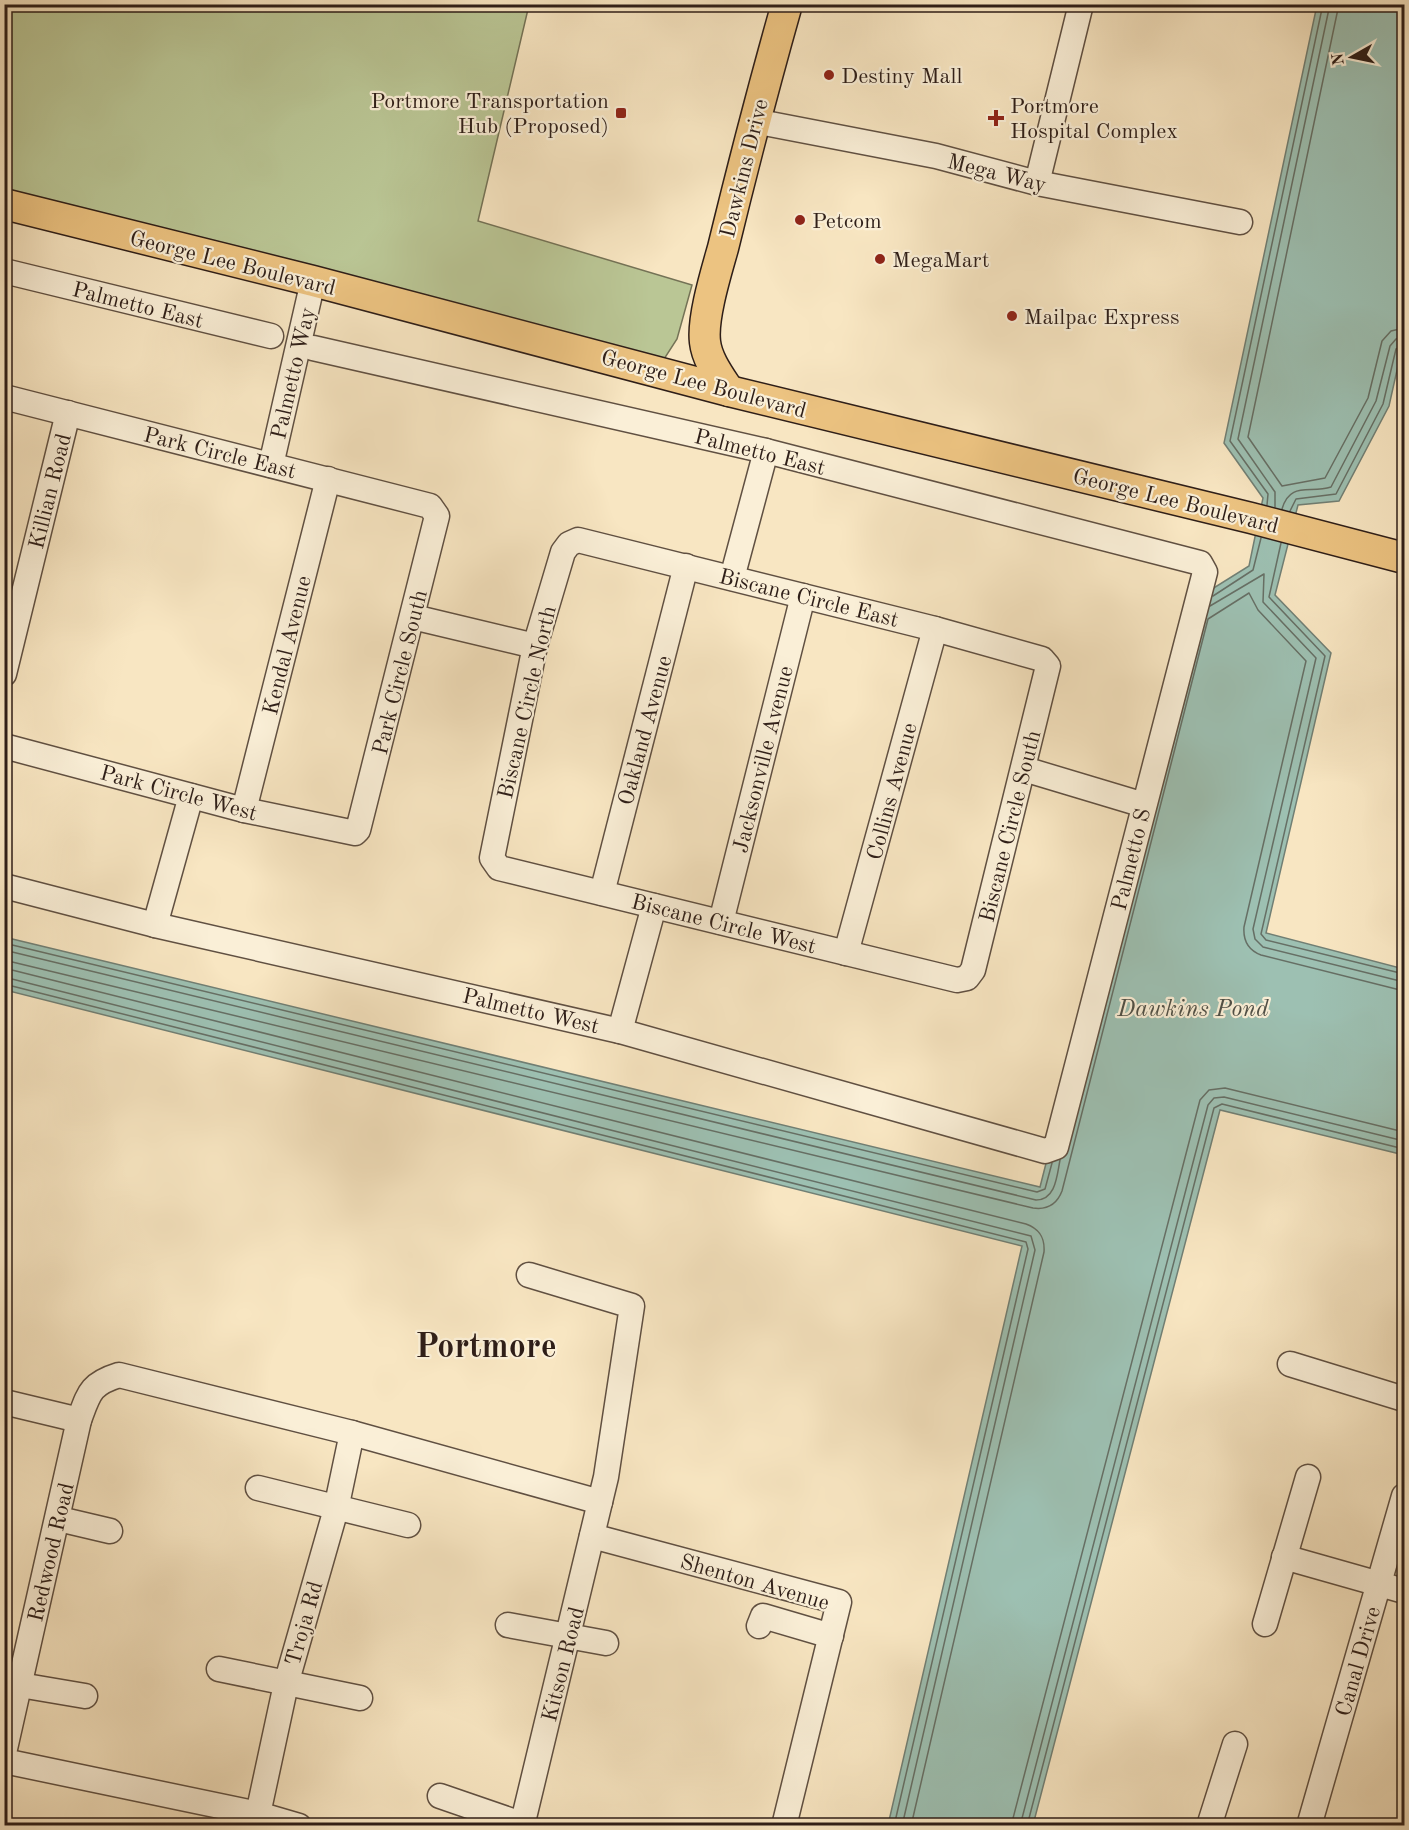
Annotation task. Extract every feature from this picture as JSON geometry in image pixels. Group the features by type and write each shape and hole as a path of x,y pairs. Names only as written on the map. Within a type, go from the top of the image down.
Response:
{"main road":[{"name":"Dawkins Drive","path":"729,391 710,359 704,342 705,334 711,296 754,121 786,4"},
{"name":"George Lee Boulevard","path":"4,204 314,281 657,370 729,391 1251,518 1404,558"},
{"path":"657,370 687,356 702,342 705,334"}],"street":[{"path":"1037,183 1081,4"},
{"name":"Mega Way","path":"754,121 936,156 1037,183 1240,222"},
{"name":"Palmetto East","path":"4,271 271,336"},
{"name":"Palmetto Way","path":"271,465 314,281"},
{"name":"Palmetto East","path":"313,348 766,452 1200,563 1203,567"},
{"name":"Park Circle East","path":"4,397 328,479 430,506 435,510"},
{"name":"Killian Road","path":"4,674 68,413"},
{"path":"732,578 766,452"},
{"name":"Kendal Avenue","path":"244,810 328,479"},
{"name":"Park Circle South","path":"355,833 358,830 413,617 437,516 435,510"},
{"name":"Biscane Circle East","path":"569,544 578,540 732,578 935,629 1046,662"},
{"name":"Biscane Circle North","path":"494,863 492,858 535,646 563,552 569,544"},
{"name":"Oakland Avenue","path":"602,893 686,567"},
{"name":"Palmetto S","path":"1052,1150 1056,1147 1204,572 1203,567"},
{"name":"Jacksonville Avenue","path":"721,922 802,596"},
{"path":"413,617 535,646"},
{"name":"Collins Avenue","path":"846,953 935,629"},
{"name":"Biscane Circle South","path":"957,980 967,978 973,970 1024,769 1046,662"},
{"name":"Park Circle West","path":"4,746 244,810 355,833"},
{"path":"1024,769 1144,805"},
{"path":"155,925 191,796"},
{"name":"Biscane Circle West","path":"494,863 499,868 957,980"},
{"name":"Palmetto West","path":"4,886 155,925 620,1031 1045,1151 1052,1150"},
{"path":"620,1031 654,906"},
{"name":"Kitson Road","path":"524,1825 606,1477 632,1306 529,1275"},
{"path":"1290,1364 1404,1399"},
{"name":"Redwood Road","path":"4,1753 80,1420 88,1396 100,1381 119,1375 352,1433 600,1502"},
{"path":"4,1402 80,1420"},
{"name":"Troja Rd","path":"258,1814 286,1684 336,1509 352,1433"},
{"path":"1265,1624 1308,1477"},
{"path":"258,1488 408,1525"},
{"name":"Canal Drive","path":"1309,1826 1404,1496"},
{"path":"59,1519 110,1531"},
{"name":"Shenton Avenue","path":"592,1536 840,1602 784,1826"},
{"path":"1284,1557 1404,1591"},
{"path":"759,1626 763,1616 831,1636"},
{"path":"508,1625 606,1643"},
{"path":"219,1669 360,1698"},
{"path":"20,1685 85,1696"},
{"path":"1212,1825 1235,1744"},
{"path":"4,1761 258,1814 299,1826"},
{"path":"440,1796 524,1825"}],"green space":[{"path":"5,5 529,5 478,221 692,285 677,339 657,370 5,195"}],"water":[{"name":"Dawkins Pond","path":"1317,5 1404,5 1404,339 1389,406 1339,501 1298,505 1275,595 1331,653 1266,933 1404,969 1404,1155 1220,1110 1033,1825 888,1825 1022,1246 5,990 4,937 1040,1187 1188,604 1249,566 1263,498 1224,443"}],"place":[{"name":"Destiny Mall","path":"829,75"},
{"name":"Portmore Transportation Hub (Proposed)","path":"621,113"},
{"name":"Portmore Hospital Complex","path":"996,118"},
{"name":"Petcom","path":"800,220"},
{"name":"MegaMart","path":"880,259"},
{"name":"Mailpac Express","path":"1012,316"}],"district":[{"name":"Portmore","path":"486,1345"}]}
